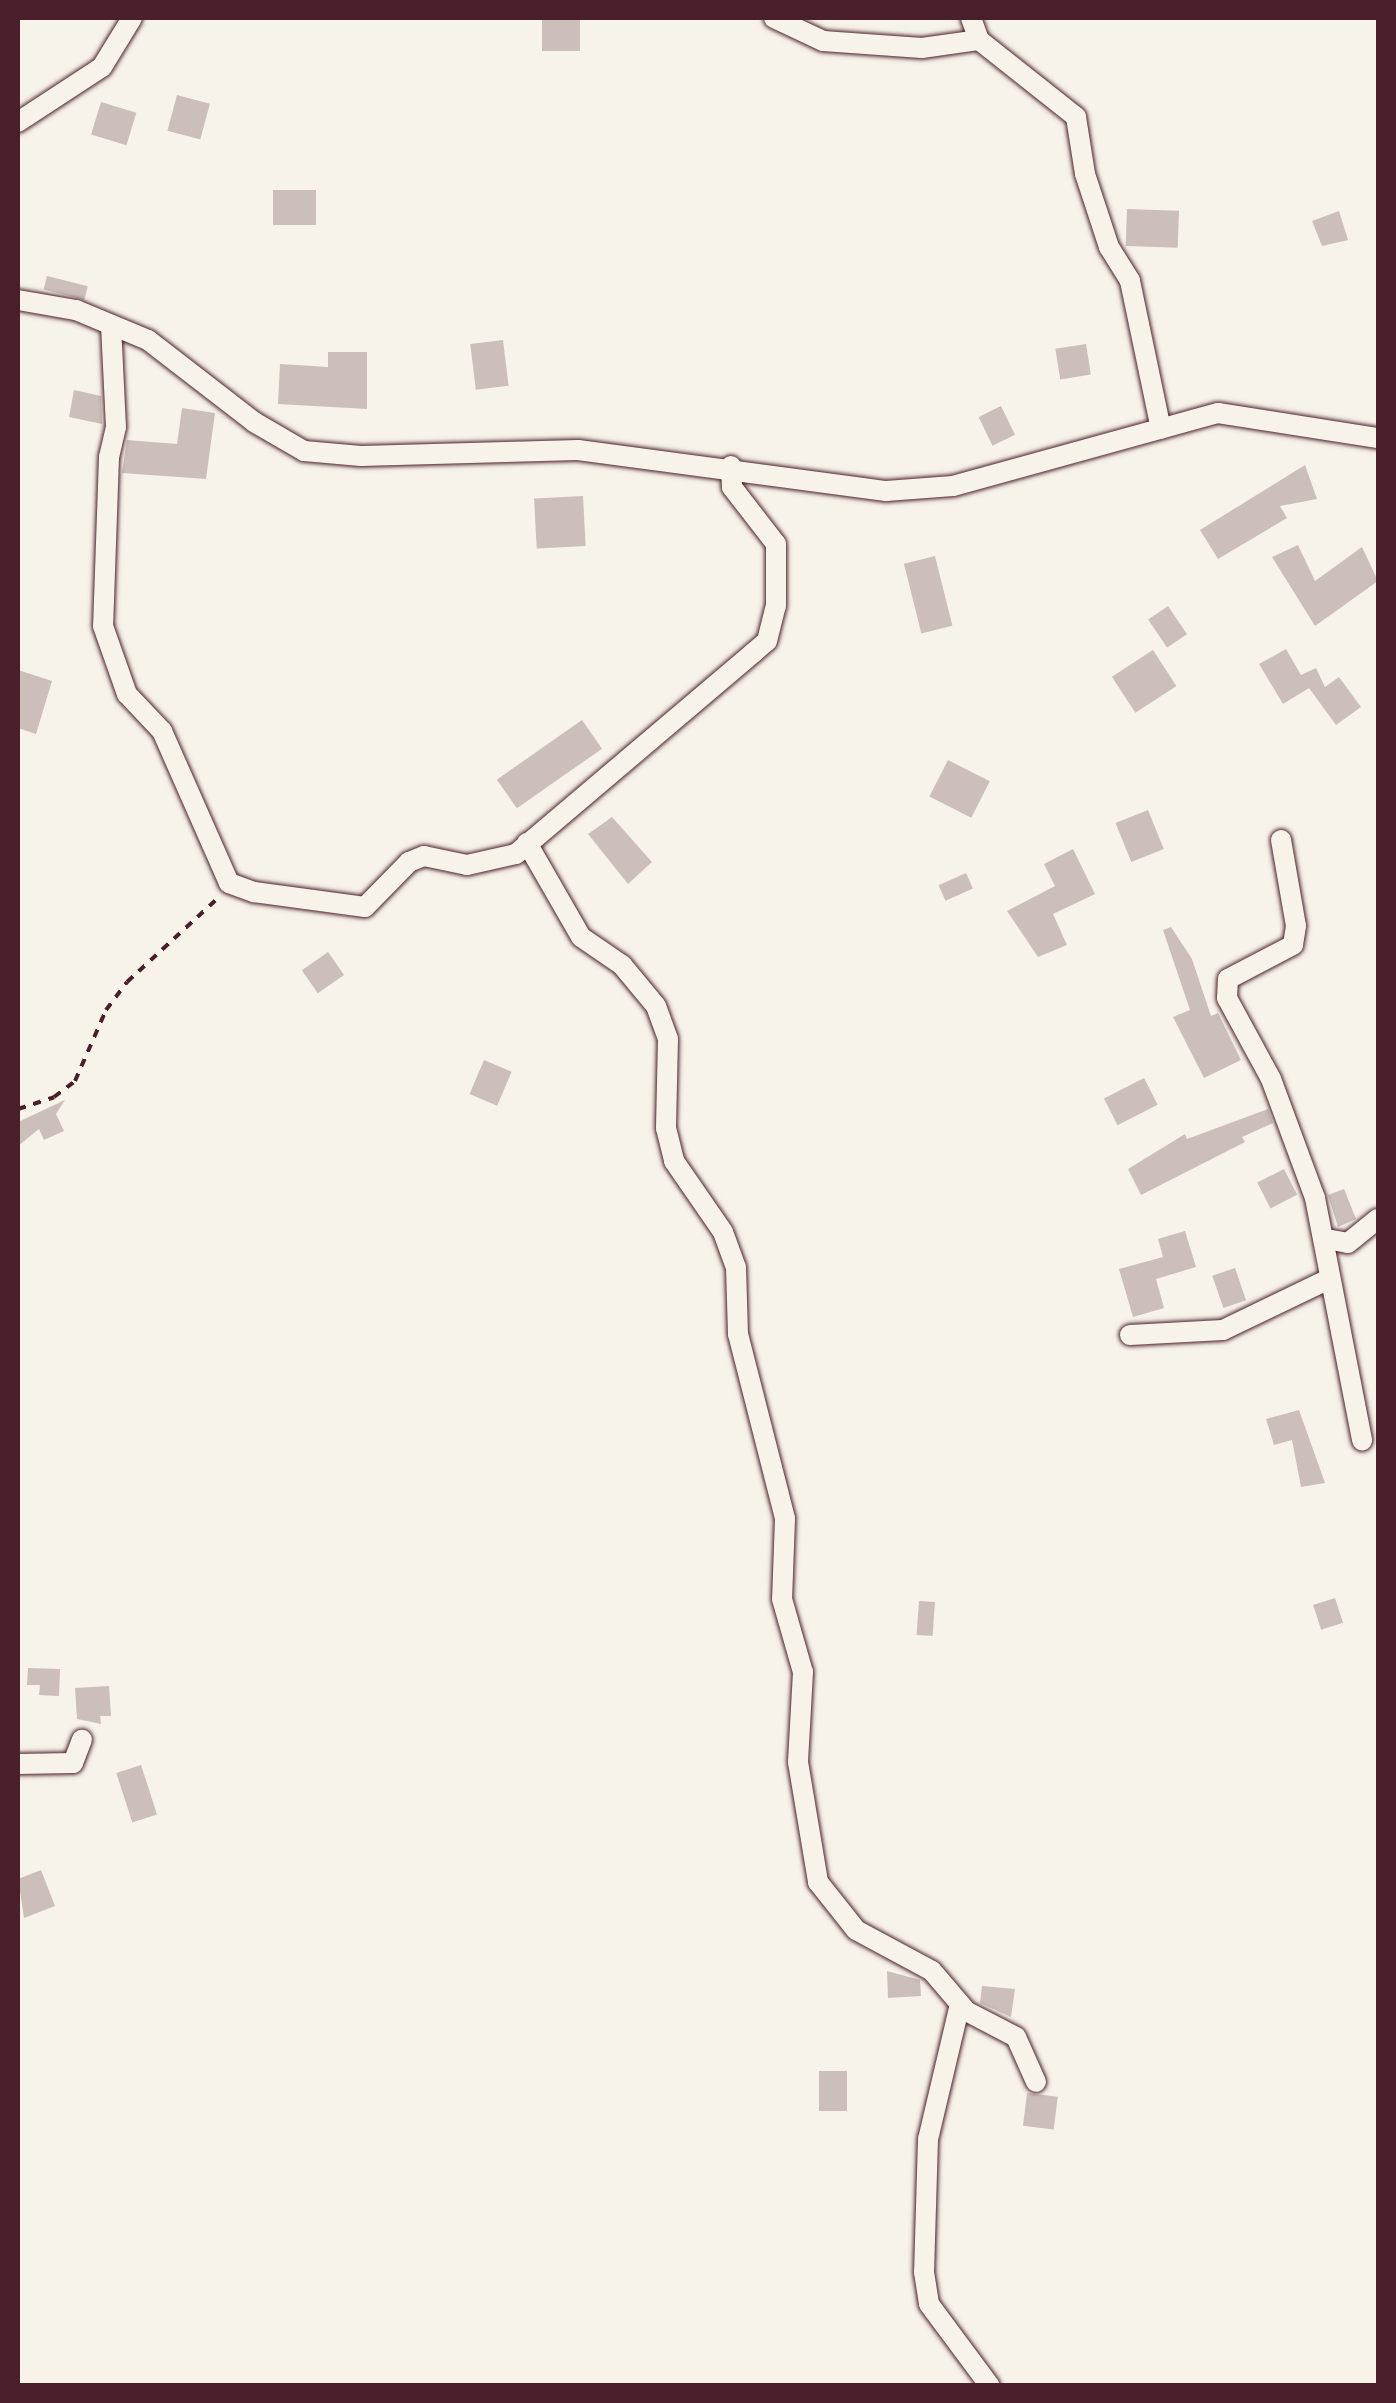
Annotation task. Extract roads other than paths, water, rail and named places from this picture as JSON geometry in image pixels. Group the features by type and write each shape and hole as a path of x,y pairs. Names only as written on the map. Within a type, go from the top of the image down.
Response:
{"street":[{"path":"18,122 102,67 132,18"},
{"path":"774,18 822,41 922,48 978,40"},
{"path":"971,18 978,40 1076,117 1085,174 1109,248 1130,280 1161,429"},
{"path":"18,300 76,310 184,363 254,422 304,451 361,456 578,450 730,466 800,483 886,491 936,487 1218,413 1378,438"},
{"path":"111,325 116,426 109,458 103,626 126,694 162,731 228,883 333,907 365,907 409,862 424,856 491,863 527,843 767,640 776,606 776,544 732,487 730,466"},
{"path":"1280,840 1296,926 1292,945 1228,979 1227,998 1271,1079 1326,1240 1327,1280 1355,1382 1362,1440"},
{"path":"527,843 581,937 622,964 656,1006 668,1039 666,1128 674,1161 723,1232 736,1267 738,1334 785,1518 782,1599 803,1672 798,1762 818,1882 856,1930 932,1972 960,2004 992,2029 1016,2037 1036,2082"},
{"path":"1326,1240 1348,1243 1378,1219"},
{"path":"1130,1336 1223,1330 1327,1280"},
{"path":"18,1764 73,1763 82,1740"},
{"path":"960,2004 928,2139 924,2272 929,2304 990,2386"}]}
